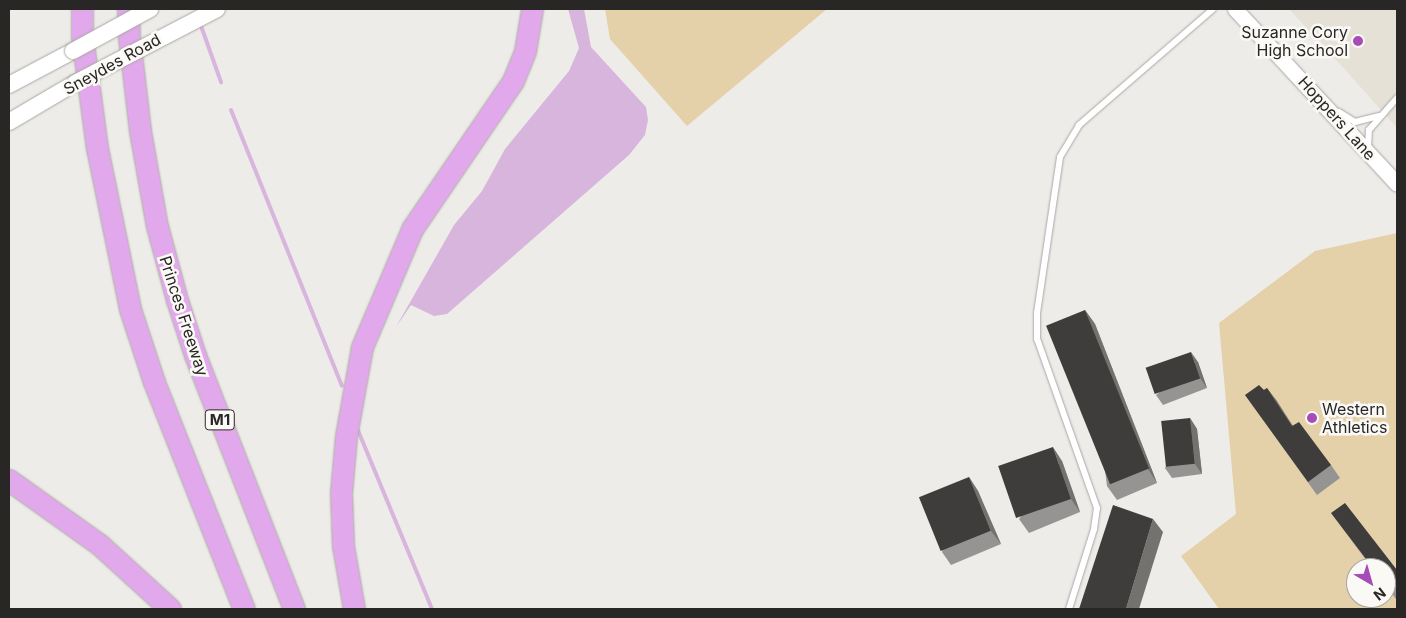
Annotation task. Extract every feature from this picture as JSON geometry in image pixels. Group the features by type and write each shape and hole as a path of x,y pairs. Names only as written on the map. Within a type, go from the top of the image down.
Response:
{"highway":[{"path":"82,9 82,36 97,148 130,309 154,382 244,609"},
{"name":"Princes Freeway","path":"128,9 129,38 140,131 157,226 177,300 195,355 294,609"},
{"path":"354,609 344,546 341,494 346,436 362,347 412,229 512,81 525,51 532,9"},
{"path":"9,480 100,545 170,609"}],"main road":[{"name":"Sneydes Road","path":"9,84 150,9"},
{"name":"Sneydes Road","path":"9,122 75,83 217,9"}],"street":[{"name":"Hoppers Lane","path":"1235,9 1317,95 1397,184"}],"lane":[{"path":"1069,609 1094,529 1097,508 1037,338 1037,313 1060,157 1079,125 1213,9"},
{"path":"1317,95 1355,122 1379,116"},
{"path":"1368,152 1366,139 1379,116 1397,98"}],"shaded area":[{"path":"568,9 584,9 591,47 646,107 648,120 645,135 629,155 447,314 434,316 411,305 396,327 454,225 482,191 505,149 569,71 579,48"},
{"path":"605,9 827,9 687,126 610,39"},
{"name":"Suzanne Cory High School","path":"1289,9 1397,9 1397,128 1348,73"},
{"name":"Western Athletics","path":"1397,233 1397,609 1219,609 1181,556 1236,514 1219,323 1315,251"}],"building":[{"path":"1085,310 1149,469 1110,484 1046,326"},
{"path":"1191,352 1200,378 1155,394 1146,368"},
{"path":"1259,385 1264,390 1267,388 1292,426 1299,422 1331,465 1308,482 1245,395"},
{"path":"1190,418 1195,464 1166,467 1161,421"},
{"path":"1053,447 1071,499 1016,518 998,466"},
{"path":"969,477 991,531 941,551 919,497"},
{"path":"1345,503 1388,558 1365,558 1331,513"},
{"path":"1113,505 1153,519 1126,609 1079,609"}],"waterway":[{"path":"200,23 221,82"},
{"path":"231,110 342,386"},
{"path":"357,428 432,609"}],"place":[{"name":"Suzanne Cory High School","path":"1358,41"},
{"name":"Western Athletics","path":"1312,418"}]}
